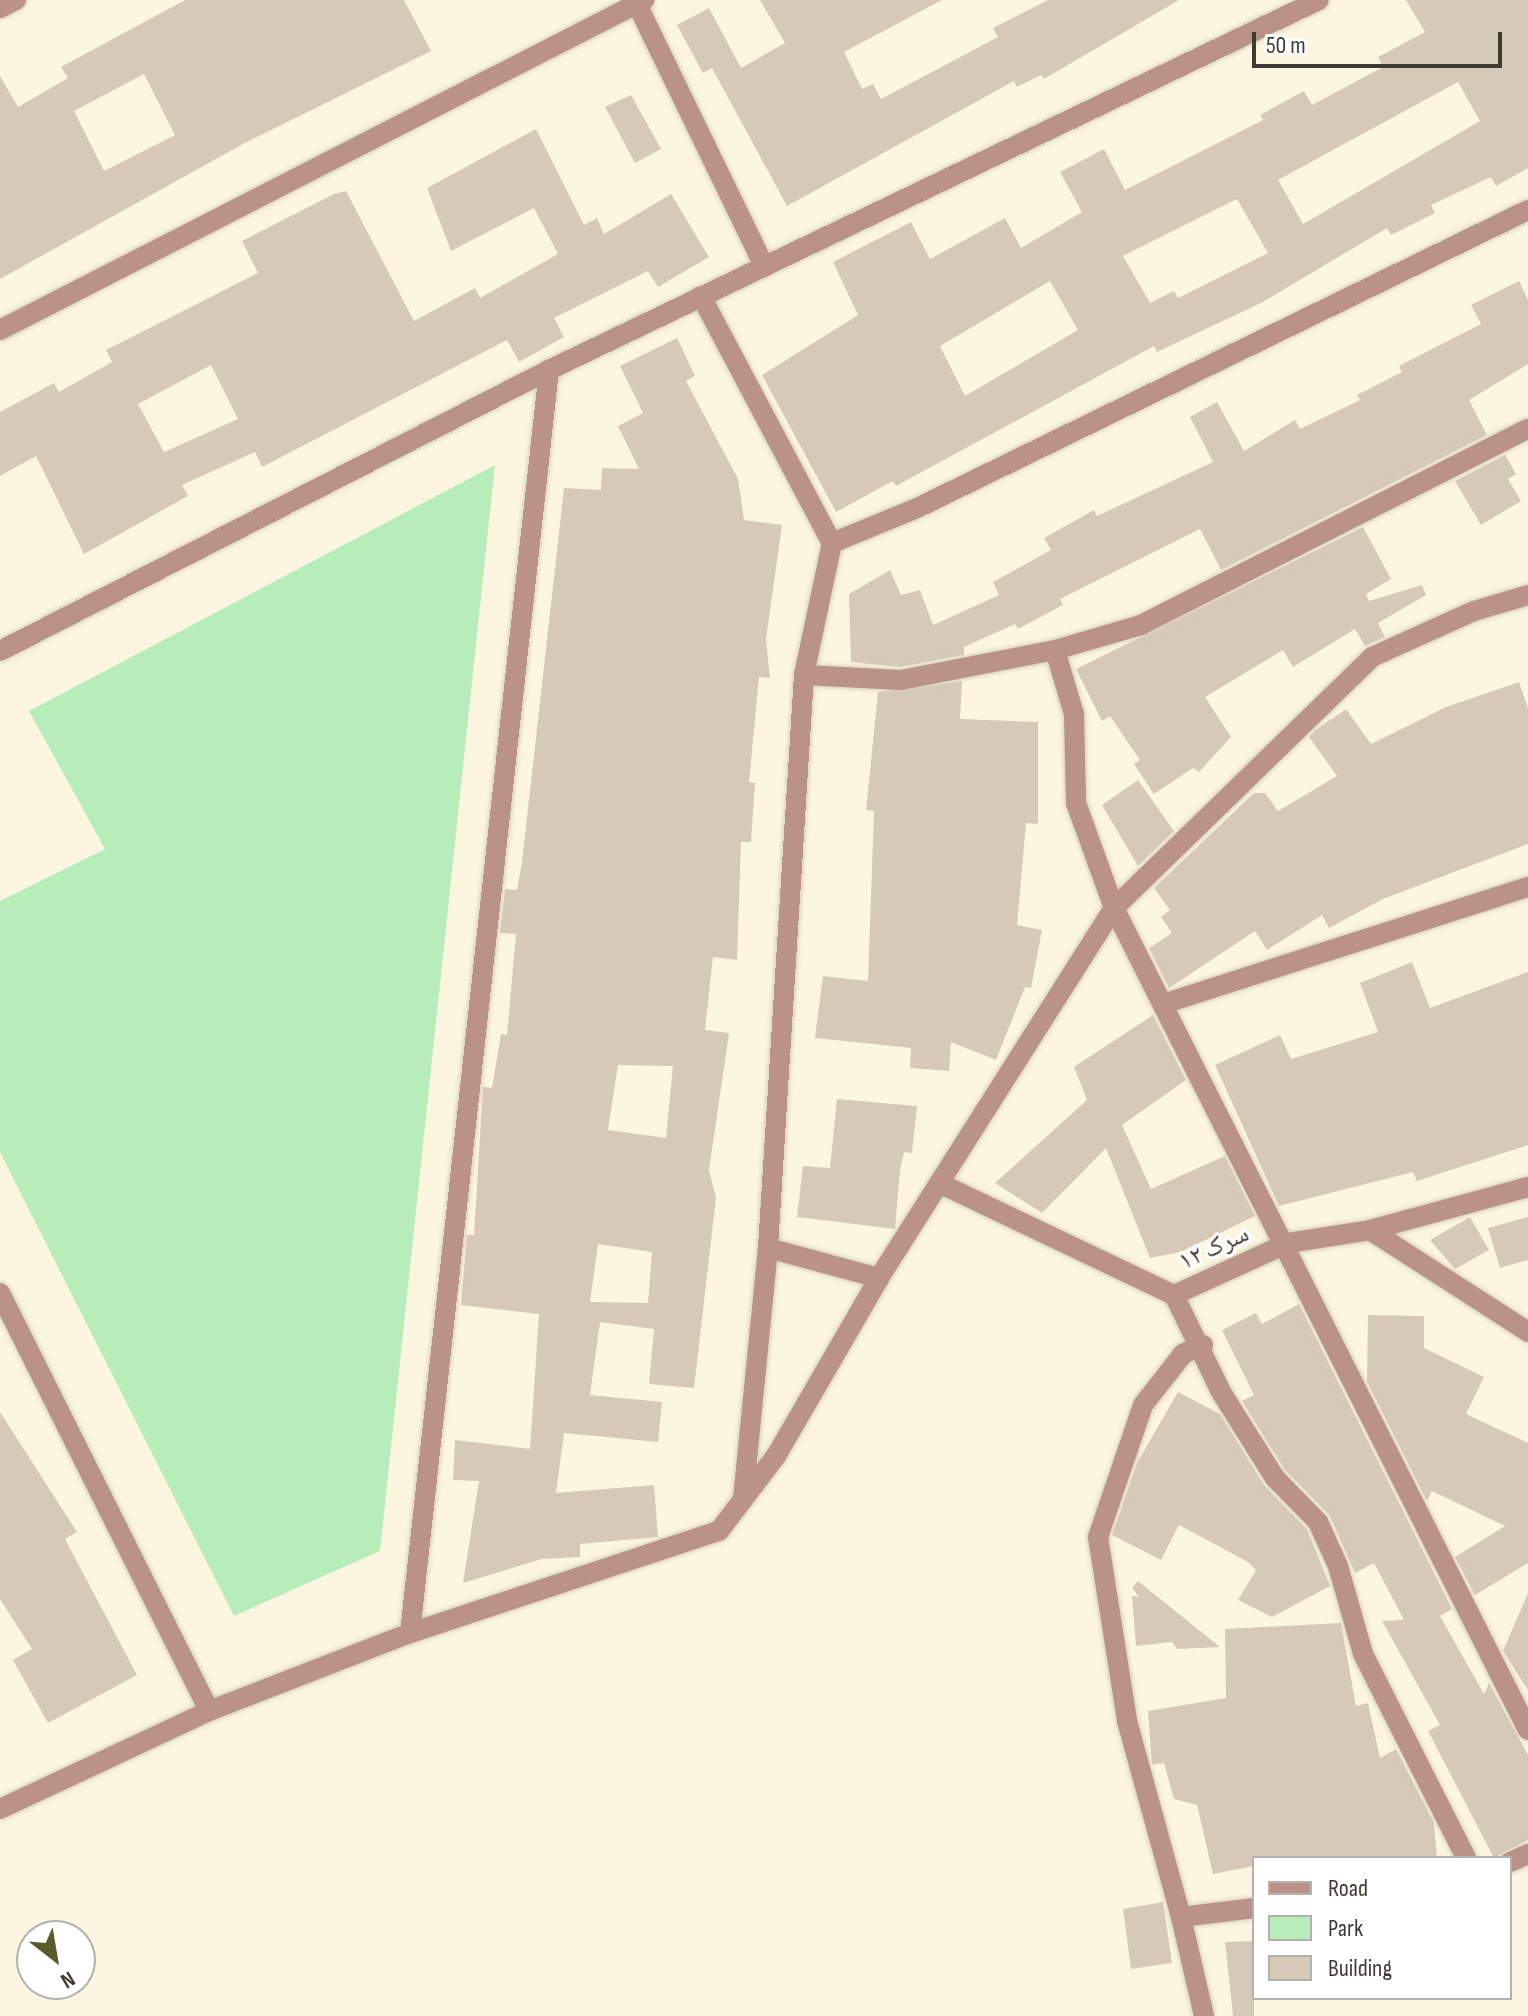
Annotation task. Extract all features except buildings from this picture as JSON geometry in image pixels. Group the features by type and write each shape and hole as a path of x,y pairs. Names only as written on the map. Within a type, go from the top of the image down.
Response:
{"street":[{"path":"0,8 16,0"},
{"path":"0,651 549,370 1319,0"},
{"path":"0,330 639,1 764,266"},
{"path":"832,543 915,509 1528,210"},
{"path":"701,296 832,543 804,675 768,1248 743,1500"},
{"path":"410,1633 549,370"},
{"path":"804,675 901,680 1055,650 1141,625 1528,429"},
{"path":"0,1809 209,1711 410,1633 719,1531 776,1456 879,1278 1114,908 1372,657 1474,611 1528,595"},
{"path":"1055,650 1074,714 1076,803 1114,908 1288,1243 1528,1729"},
{"path":"1163,1004 1528,887"},
{"name":"سرک ۱۲","path":"939,1183 1174,1295 1288,1243 1370,1230 1528,1187"},
{"path":"1370,1230 1528,1332"},
{"path":"768,1248 879,1278"},
{"path":"0,1293 209,1711"},
{"path":"1174,1295 1203,1345 1221,1392 1275,1478 1318,1522 1338,1566 1363,1654 1465,1856"},
{"path":"1203,1345 1183,1354 1143,1405 1098,1537 1127,1721 1181,1917 1204,2016"},
{"path":"1181,1917 1252,1908"}],"green space":[{"path":"495,465 380,1551 234,1616 0,1152 0,901 105,849 29,711"}]}
